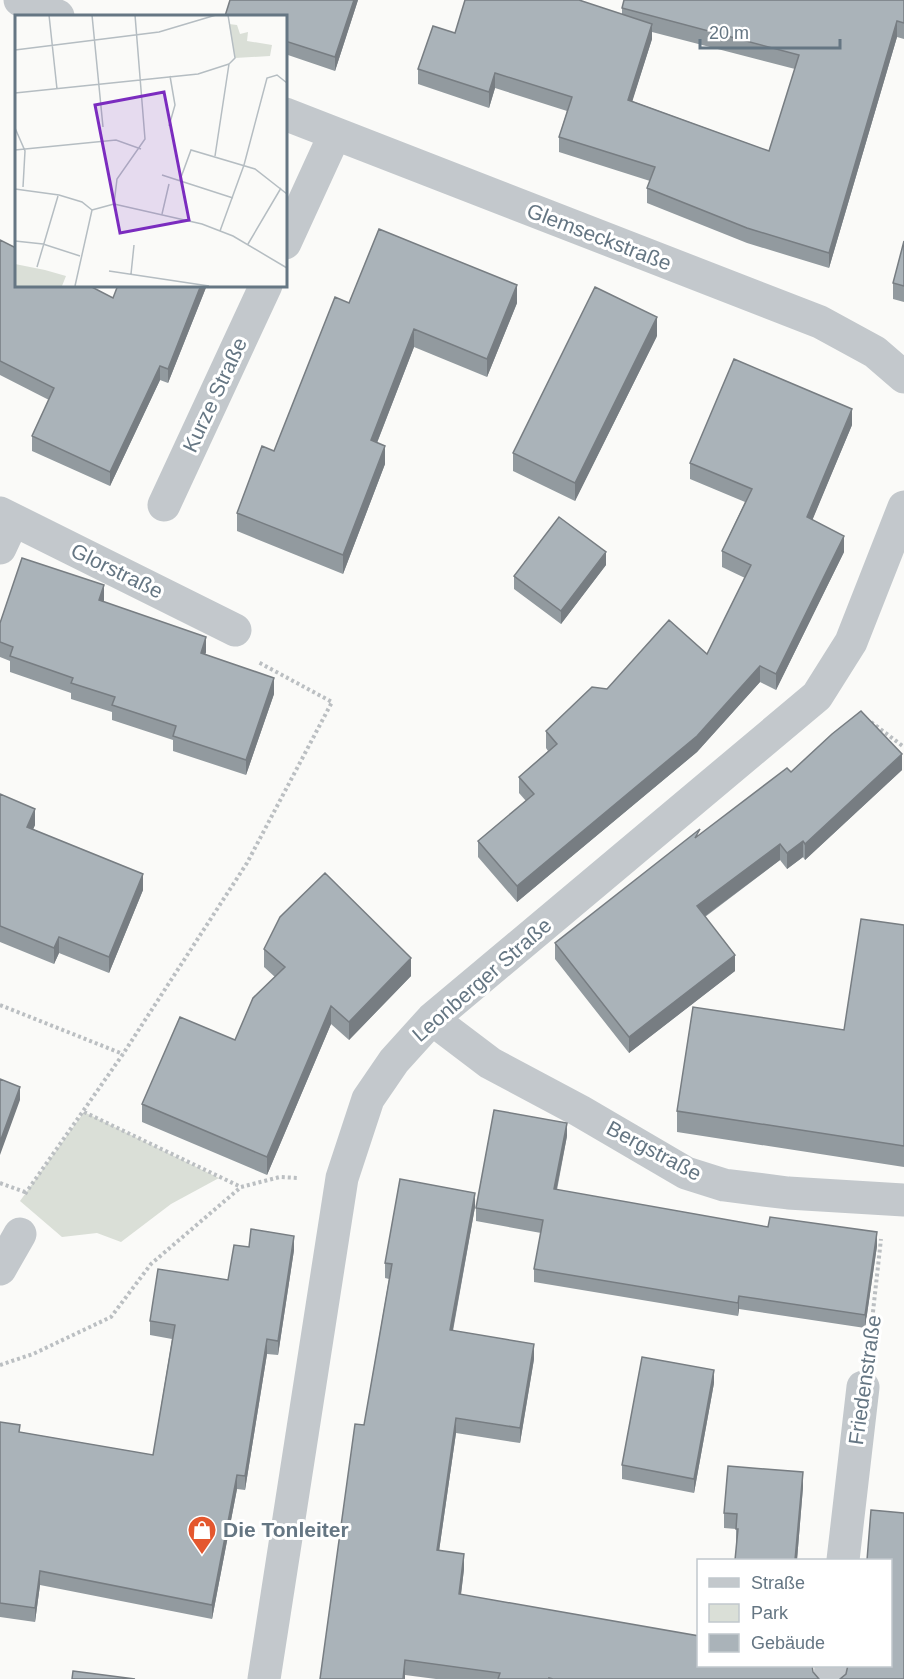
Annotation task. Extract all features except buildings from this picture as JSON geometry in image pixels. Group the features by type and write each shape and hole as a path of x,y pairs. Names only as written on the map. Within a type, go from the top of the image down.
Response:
{"street":[{"path":"20,0 56,15"},
{"name":"Glemseckstraße","path":"286,114 819,322 875,352 904,377"},
{"path":"286,241 334,135"},
{"name":"Kurze Straße","path":"164,505 266,286"},
{"name":"Leonberger Straße","path":"264,1679 342,1178 368,1099 394,1061 432,1019 808,703 823,685 851,642 904,507"},
{"name":"Glorstraße","path":"4,527 235,630"},
{"name":"Bergstraße","path":"432,1019 490,1063 580,1111 686,1173 724,1185 894,1200"},
{"path":"0,1269 20,1234"},
{"name":"Friedenstraße","path":"843,1559 863,1387"}],"path":[{"path":"20,1234 25,1192 84,1112 247,863 332,702 242,653 235,630"},
{"path":"823,685 904,747"},
{"path":"0,1005 123,1054"},
{"path":"84,1112 241,1187"},
{"path":"0,1365 33,1354 111,1317 151,1264 241,1187 280,1177 342,1178"},
{"path":"0,1183 25,1192"},
{"name":"Friedenstraße","path":"863,1387 894,1200"}],"green space":[{"path":"84,1112 219,1178 171,1204 121,1242 97,1233 62,1237 20,1201"}],"place":[{"name":"Die Tonleiter","path":"202,1556"}]}
